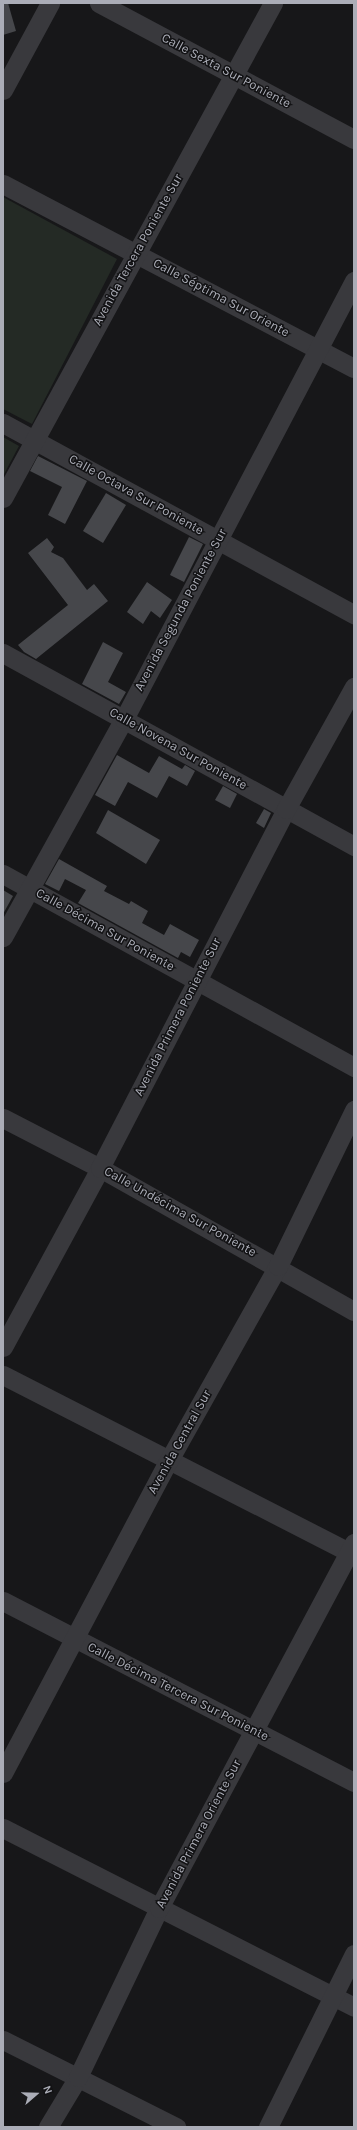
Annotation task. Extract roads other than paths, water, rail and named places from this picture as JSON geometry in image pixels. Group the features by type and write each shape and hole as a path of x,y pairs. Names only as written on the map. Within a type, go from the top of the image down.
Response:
{"street":[{"path":"3,90 50,3"},
{"name":"Calle Sexta Sur Poniente","path":"99,3 354,139"},
{"name":"Avenida Tercera Poniente Sur","path":"3,498 273,3"},
{"name":"Calle Séptima Sur Oriente","path":"3,184 354,368"},
{"name":"Avenida Segunda Poniente Sur","path":"3,937 28,888 124,719 354,281"},
{"name":"Calle Octava Sur Poniente","path":"3,423 354,614"},
{"name":"Calle Novena Sur Poniente","path":"3,653 354,846"},
{"name":"Avenida Primera Poniente Sur","path":"3,1347 100,1168 286,808 354,687"},
{"name":"Calle Décima Sur Poniente","path":"3,874 354,1067"},
{"name":"Avenida Central Sur","path":"3,1773 170,1460 278,1266 354,1110"},
{"name":"Calle Undécima Sur Poniente","path":"3,1118 100,1168 278,1266 354,1311"},
{"path":"3,1375 352,1550"},
{"name":"Avenida Primera Oriente Sur","path":"48,2127 78,2077 159,1908 352,1550"},
{"name":"Calle Décima Tercera Sur Poniente","path":"3,1601 354,1782"},
{"path":"3,1828 354,2007"},
{"path":"268,2127 331,1995 354,1954"},
{"path":"3,2040 176,2127"}]}
